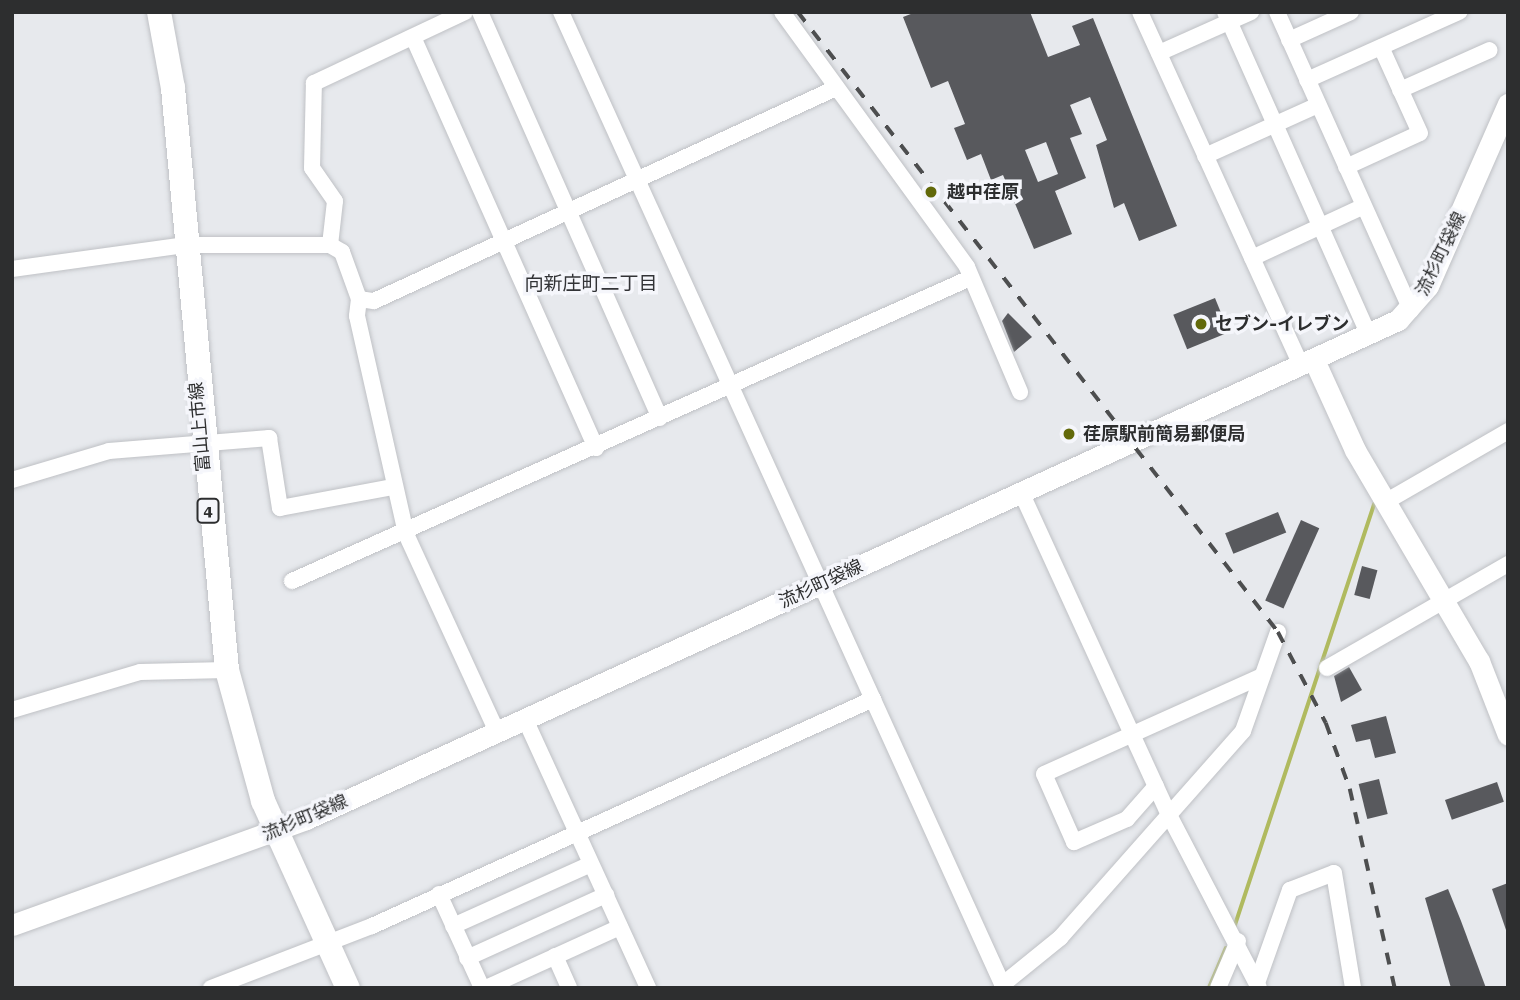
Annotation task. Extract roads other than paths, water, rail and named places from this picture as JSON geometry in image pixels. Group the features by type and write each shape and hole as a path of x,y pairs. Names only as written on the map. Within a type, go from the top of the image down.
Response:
{"main road":[{"name":"富山上市線","path":"159,12 173,88 201,445 227,670 239,730 276,831 348,988"},
{"name":"流杉町袋線","path":"12,925 276,831 1369,335 1410,310 1428,286 1508,104"},
{"path":"1308,363 1445,600 1508,735"}],"street":[{"path":"330,245 335,201 312,168 314,83 465,12"},
{"path":"480,12 660,418"},
{"path":"561,12 1003,986 1060,938 1243,731 1278,632"},
{"path":"782,12 967,267 968,279 1020,392"},
{"path":"1140,12 1252,258 1308,363"},
{"path":"1159,53 1228,17 1251,12"},
{"path":"1277,12 1410,310"},
{"path":"1289,40 1350,12"},
{"path":"1307,80 1459,12"},
{"path":"1228,17 1369,335"},
{"path":"412,37 506,240 596,447"},
{"path":"1346,167 1420,133 1381,47"},
{"path":"1400,90 1490,50"},
{"path":"359,299 374,301 836,88"},
{"path":"1206,156 1318,104"},
{"path":"1252,258 1364,206"},
{"path":"12,269 184,245 330,245 342,251 359,299 392,487 406,534 497,732"},
{"path":"292,581 406,534 968,279"},
{"path":"1387,501 1508,431"},
{"path":"12,480 109,451 270,438 279,509 392,487"},
{"path":"1022,494 1168,813 1238,941 1258,985"},
{"path":"1327,668 1508,564"},
{"path":"12,710 121,676 227,670"},
{"path":"1156,786 1127,818 1074,842 1044,774 1262,676"},
{"path":"211,988 329,944 873,699"},
{"path":"524,719 649,988"},
{"path":"453,926 592,864"},
{"path":"1258,985 1290,890 1334,873 1353,988"},
{"path":"439,894 467,958 484,988 620,927"},
{"path":"467,958 606,895"},
{"path":"1218,988 1238,941"},
{"path":"555,957 569,988"}],"waterway":[{"path":"1234,928 1374,505"},
{"path":"1209,988 1226,948"}],"railway":[{"path":"798,12 1278,632 1326,723 1350,789 1395,988"}],"place":[{"name":"越中荏原","path":"931,192"},
{"name":"セブン-イレブン","path":"1201,324"},
{"name":"荏原駅前簡易郵便局","path":"1069,434"}],"district":[{"name":"向新庄町二丁目","path":"591,284"}]}
